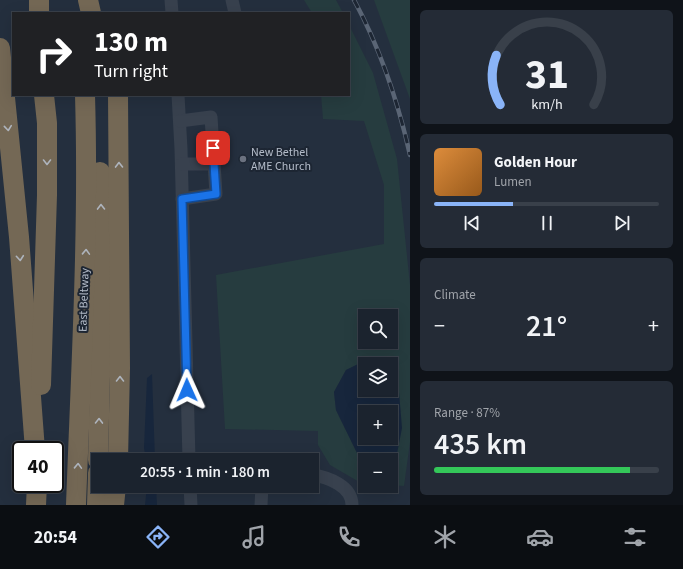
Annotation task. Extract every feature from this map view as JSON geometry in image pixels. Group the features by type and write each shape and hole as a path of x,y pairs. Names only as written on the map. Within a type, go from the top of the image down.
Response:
{"highway":[{"path":"39,0 39,12"},
{"path":"83,0 83,12"},
{"path":"88,0 91,12"},
{"path":"0,48 17,222 34,441"},
{"path":"38,441 47,202 47,123 44,96"},
{"name":"East Beltway","path":"76,505 86,224 87,147 85,96"},
{"path":"97,96 102,238 98,453"},
{"path":"118,96 120,368 118,453"},
{"path":"36,505 37,493"},
{"path":"97,493 97,505"},
{"path":"114,505 115,493"}],"street":[{"path":"172,0 172,12"},
{"path":"232,0 235,12"},
{"path":"178,96 182,164 189,453"},
{"path":"180,121 211,117 216,194 182,199"},
{"path":"182,164 214,164"},
{"path":"319,477 335,482 344,488 349,494 352,505"},
{"path":"190,493 191,505"},
{"path":"261,505 262,493"}],"green space":[{"path":"304,0 336,0 342,12 311,12"},
{"path":"374,0 410,0 410,99"},
{"path":"350,27 373,73 397,159 410,285 410,442 404,486 398,486 398,453 395,453 396,445 398,445 398,357 358,357 358,365 346,370 334,392 336,410 358,455 358,481 330,465 318,445 318,431 225,429 216,275 384,244 384,185 364,121 323,119 321,96 350,96"}],"water":[{"path":"358,364 358,397 398,397 398,380 402,428 397,453 358,453 358,455 336,410 334,392 346,370"},
{"path":"152,374 155,453 145,453 144,448 147,378"},
{"path":"146,493 156,493 157,505 145,505"}],"railway":[{"path":"354,0 380,56 394,95 410,155"}],"place":[{"name":"New Bethel AME Church","path":"243,159"}],"route":[{"path":"187,390 182,199 216,194 213,148"}]}
